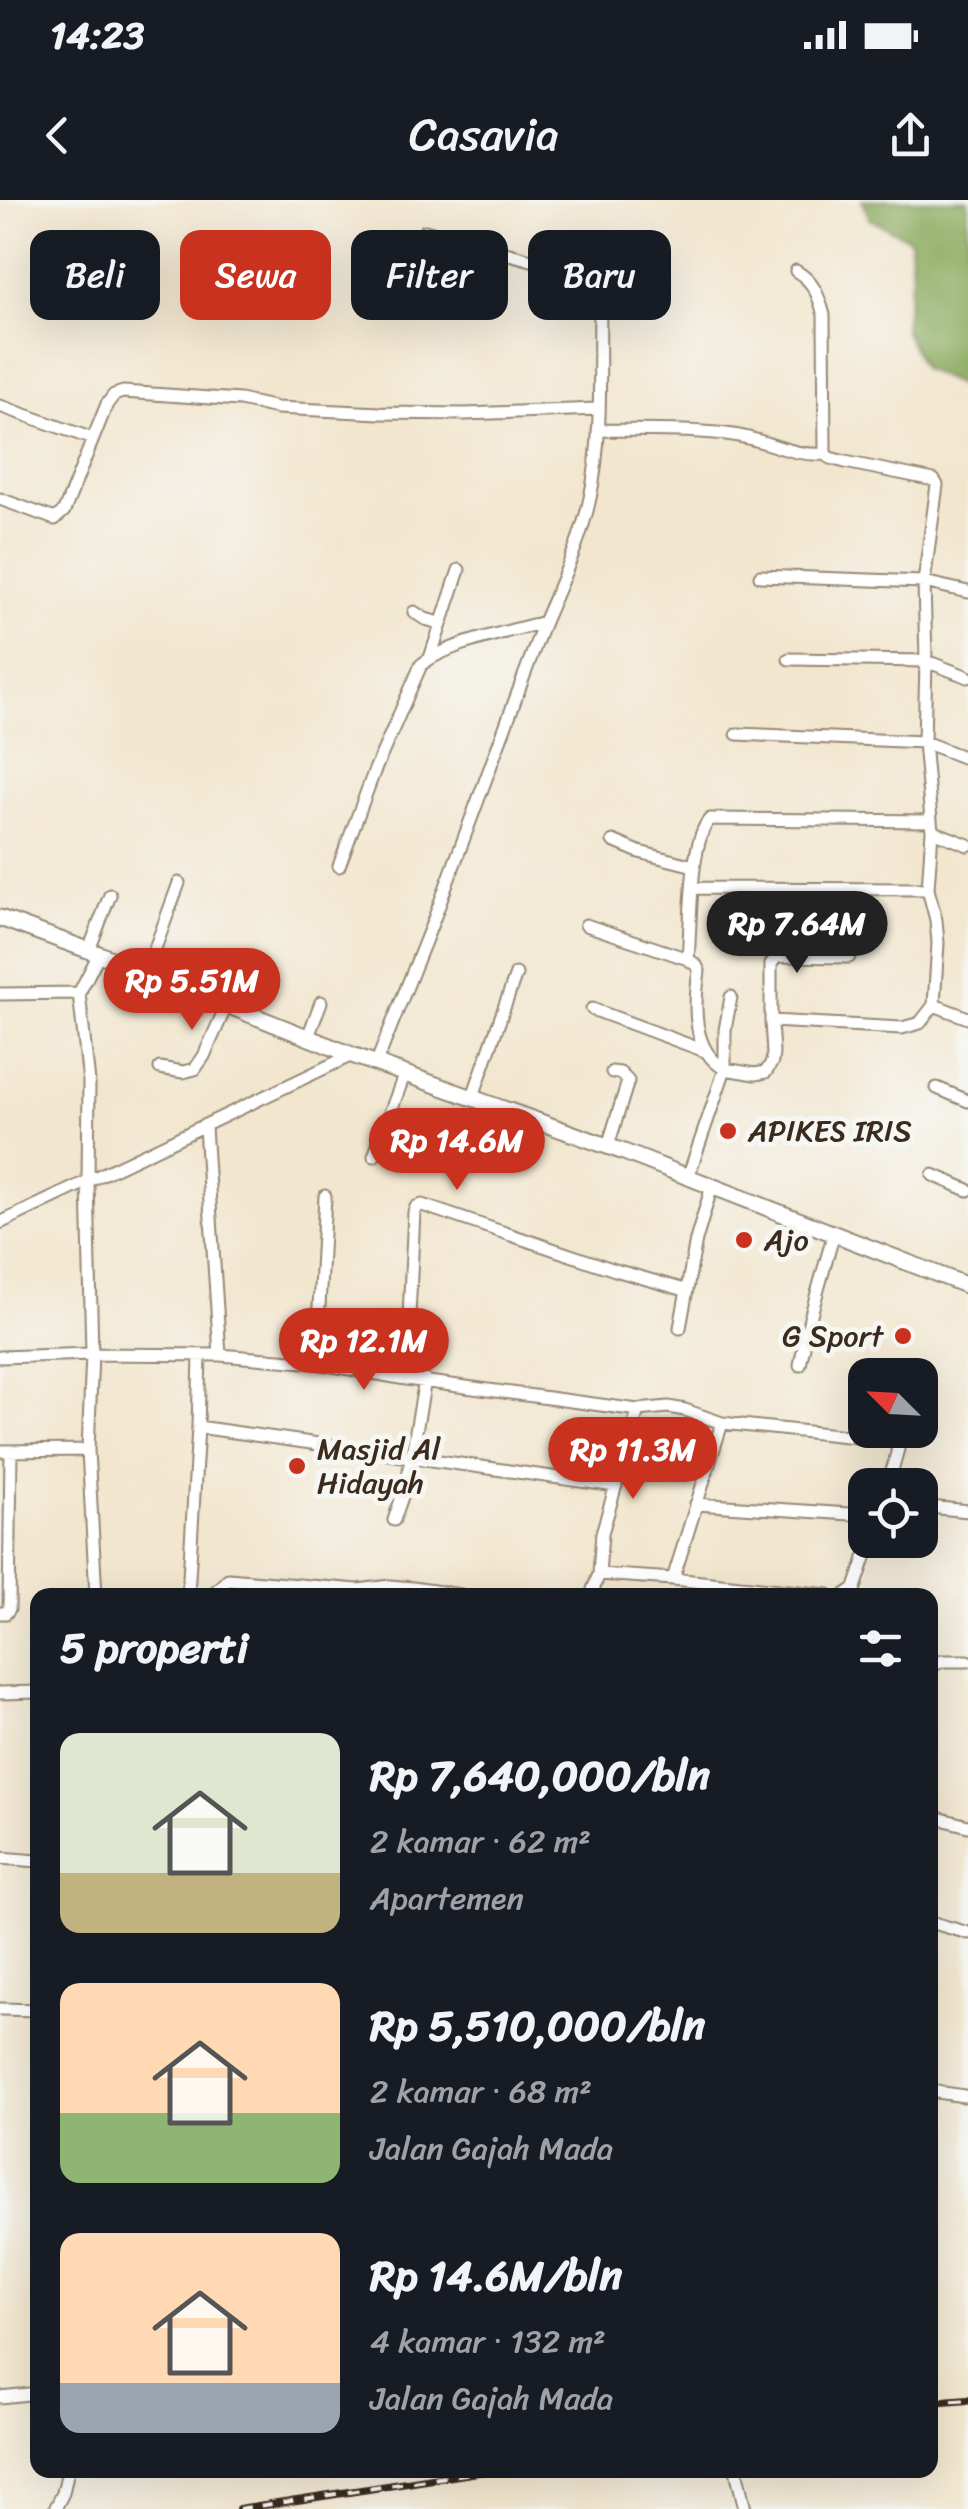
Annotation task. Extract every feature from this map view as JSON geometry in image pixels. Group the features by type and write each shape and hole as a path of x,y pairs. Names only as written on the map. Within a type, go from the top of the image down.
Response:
{"main road":[{"path":"0,918 968,1286"}],"street":[{"path":"376,1064 434,919 590,496 598,430 601,279 508,254"},
{"path":"796,271 808,278 824,316 825,454"},
{"path":"0,499 55,518 64,511 107,404 114,395 124,392 240,400 277,408 380,413 598,409"},
{"path":"0,406 92,439"},
{"path":"598,430 733,435 797,454 825,454 936,482 924,582 924,742 932,826 928,889 938,932 934,1006 920,1023 902,1028 772,1021"},
{"path":"339,866 417,672 430,658 459,570"},
{"path":"760,576 924,582 968,592"},
{"path":"414,612 440,623"},
{"path":"430,658 544,622"},
{"path":"789,659 926,661 968,677"},
{"path":"737,734 924,742 968,759"},
{"path":"688,959 694,866 703,826 710,819 932,826 968,845"},
{"path":"612,841 694,866"},
{"path":"146,972 179,883"},
{"path":"694,888 928,889"},
{"path":"96,1588 88,1450 92,1354 88,1082 79,992 110,894"},
{"path":"586,924 696,964 696,1021 705,1050 724,1069 755,1074 766,1072 772,1062 771,964 777,956 849,957"},
{"path":"472,1098 516,974"},
{"path":"0,994 79,992"},
{"path":"688,1177 724,1069 731,997"},
{"path":"308,1036 322,1002"},
{"path":"160,1068 195,1070 227,1004"},
{"path":"934,1006 968,1018"},
{"path":"592,1008 705,1050"},
{"path":"0,1224 352,1055"},
{"path":"608,1146 628,1080 612,1072"},
{"path":"374,1156 404,1074"},
{"path":"936,1088 968,1100"},
{"path":"206,1126 220,1355"},
{"path":"933,1175 968,1190"},
{"path":"680,1328 696,1240 712,1186"},
{"path":"316,1364 324,1196"},
{"path":"406,1378 414,1212 422,1205 685,1290"},
{"path":"800,1366 834,1233"},
{"path":"188,1588 200,1355"},
{"path":"0,1356 220,1355 316,1364 638,1410 668,1407 722,1423 894,1441 898,1449 893,1468"},
{"path":"394,1520 406,1482 425,1380"},
{"path":"594,1588 600,1574 602,1533 638,1410"},
{"path":"672,1579 722,1423"},
{"path":"198,1428 616,1486"},
{"path":"0,1613 9,1608 5,1451 88,1450"},
{"path":"696,1504 848,1514"},
{"path":"938,1508 968,1511"},
{"path":"855,1588 865,1558"},
{"path":"600,1574 760,1588"},
{"path":"219,1588 228,1579 334,1588"},
{"path":"374,1588 413,1588"},
{"path":"938,1664 968,1661"},
{"path":"0,1693 30,1692"},
{"path":"938,1818 968,1826"},
{"path":"0,1858 30,1860"},
{"path":"938,1924 968,1933"},
{"path":"0,2009 30,2010"},
{"path":"938,2092 964,2096"},
{"path":"0,2398 30,2394"},
{"path":"55,2509 66,2478"},
{"path":"738,2478 744,2509"}],"green space":[{"path":"862,200 968,200 968,385 961,386 922,368 904,328 912,276 910,239 870,219"}],"railway":[{"path":"938,2402 968,2400"},
{"path":"239,2509 439,2478"}],"place":[{"name":"APIKES IRIS","path":"728,1131"},
{"name":"Ajo","path":"744,1240"},
{"name":"G Sport","path":"903,1336"},
{"name":"Masjid Al Hidayah","path":"297,1466"}]}
